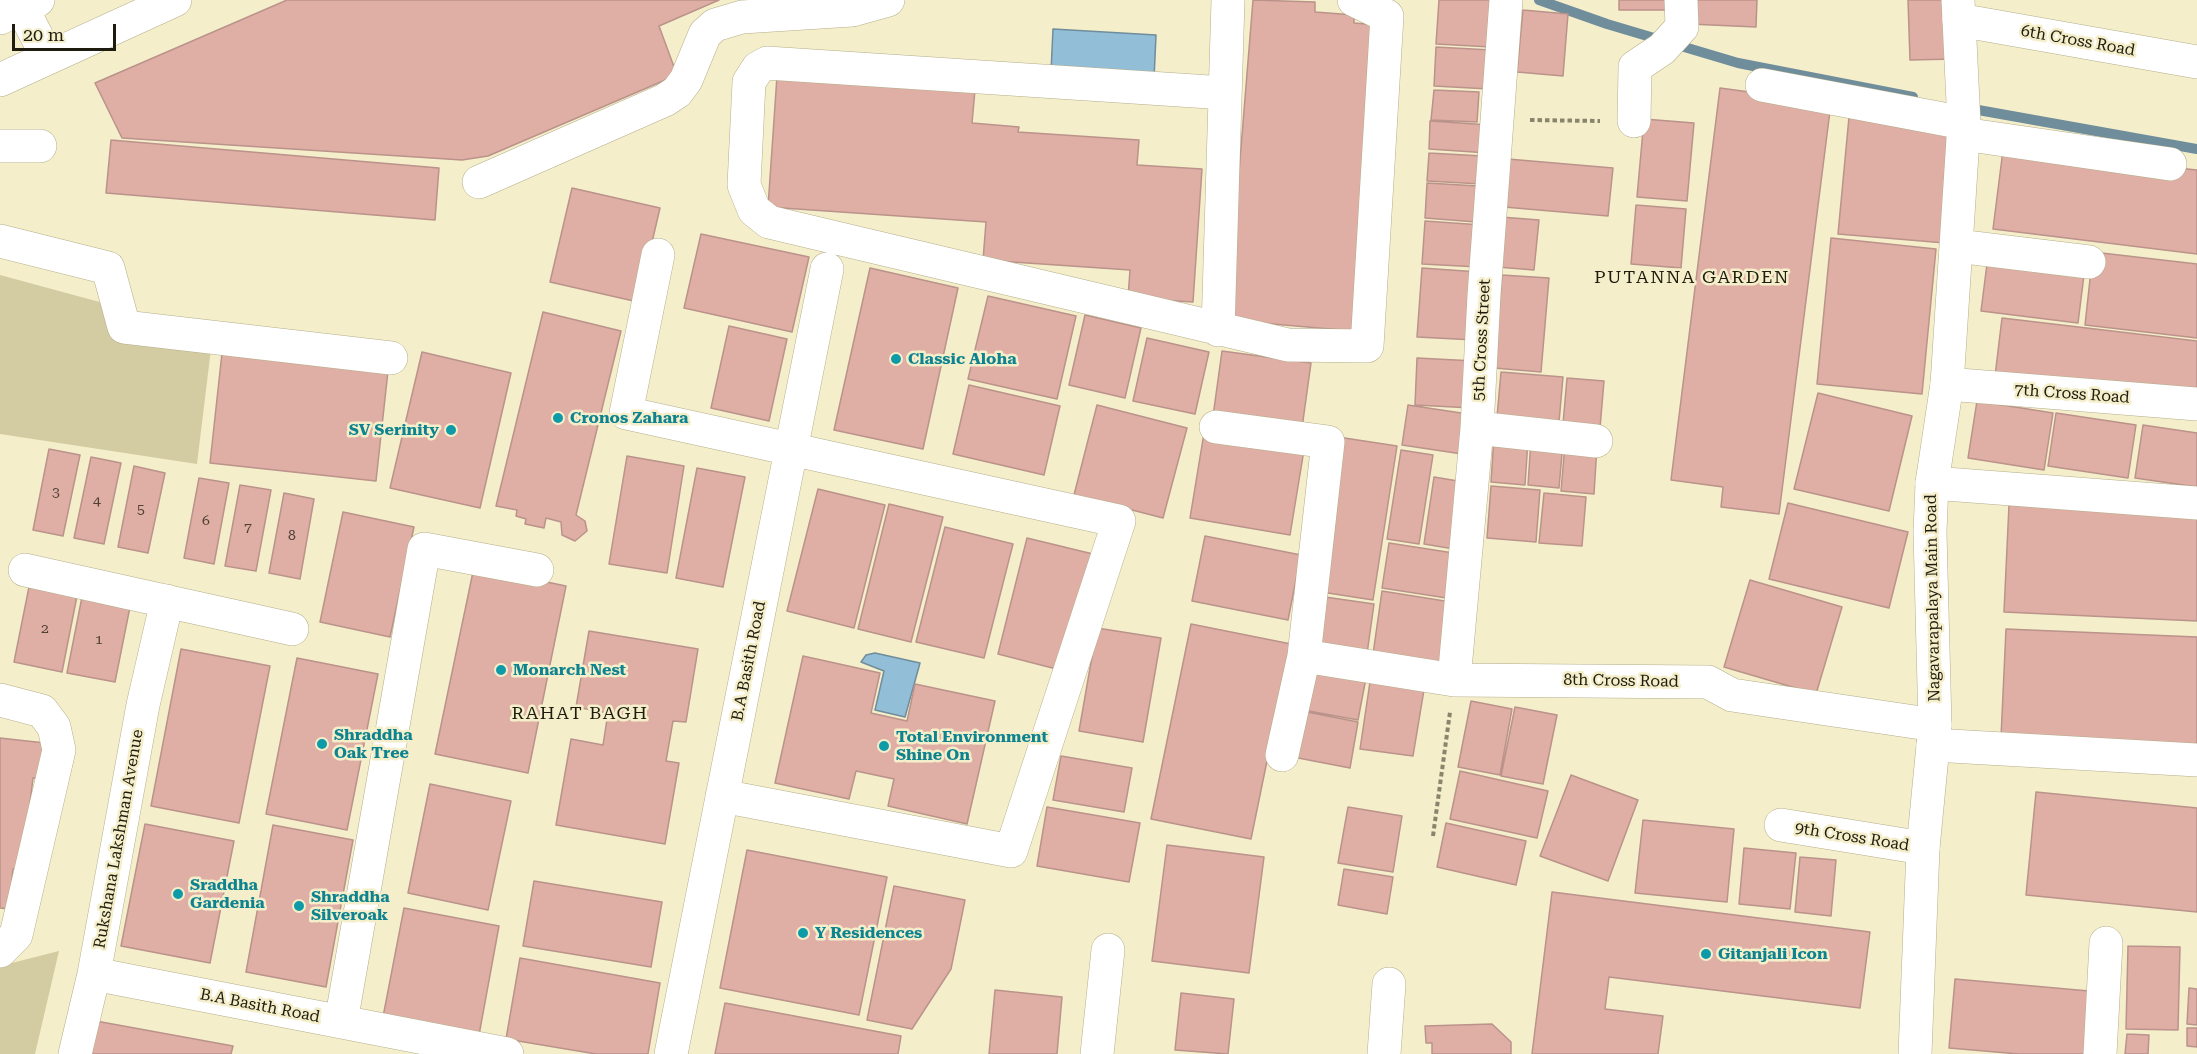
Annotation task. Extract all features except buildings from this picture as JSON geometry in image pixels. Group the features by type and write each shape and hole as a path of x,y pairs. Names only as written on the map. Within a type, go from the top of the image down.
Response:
{"street":[{"path":"0,80 175,0"},
{"path":"479,182 665,100 677,92 686,80 705,34 715,25 742,17 852,10 888,0"},
{"path":"1218,330 1228,0"},
{"path":"1225,93 767,63 758,68 749,82 744,185 754,210 770,222 1288,345 1367,346 1387,16 1354,0"},
{"name":"5th Cross Street","path":"1454,680 1477,428 1496,120 1506,0"},
{"path":"20,9 48,58"},
{"name":"6th Cross Road","path":"1959,10 2197,62"},
{"name":"Nagavarapalaya Main Road","path":"1915,1054 1923,848 1934,735 1930,532 1932,483 1971,247 1959,10"},
{"path":"1634,121 1635,67 1675,25"},
{"path":"1762,86 1963,116 2170,164"},
{"path":"0,146 40,146"},
{"path":"0,241 108,268 124,327 392,358"},
{"path":"1971,247 2089,262"},
{"path":"658,255 626,413 1119,521 1011,850 722,796"},
{"name":"B.A Basith Road","path":"671,1054 827,269"},
{"name":"7th Cross Road","path":"1947,384 2197,404"},
{"path":"1216,427 1328,442 1304,656 1282,755"},
{"path":"1477,428 1596,441"},
{"path":"1932,483 2197,503"},
{"path":"341,1022 424,549 537,570"},
{"path":"25,570 292,629"},
{"name":"Rukshana Lakshman Avenue","path":"94,974 143,705 167,601"},
{"name":"8th Cross Road","path":"1304,656 1454,680 1708,682 1732,696 1934,735 2197,760"},
{"path":"0,700 42,711 54,727 59,750 16,935 0,951"},
{"name":"9th Cross Road","path":"1781,825 1923,848"},
{"path":"2100,1054 2106,944"},
{"path":"1097,1054 1108,950"},
{"path":"75,1054 94,974"},
{"name":"B.A Basith Road","path":"94,974 507,1054"},
{"path":"1384,1054 1389,984"}],"path":[{"path":"1496,120 1634,121"},
{"path":"1433,836 1454,680"}],"shaded area":[{"path":"0,275 107,304 211,349 197,464 0,434"},
{"path":"59,951 35,1054 0,1054 0,966"}],"water":[{"path":"1053,29 1156,35 1154,79 1051,72"},
{"path":"875,653 920,663 905,717 875,710 884,671 861,662 866,655"}],"waterway":[{"path":"1539,0 1607,24 1738,63 1913,97"},
{"path":"1967,108 2197,149"}],"place":[{"name":"Classic Aloha","path":"896,359"},
{"name":"Cronos Zahara","path":"558,418"},
{"name":"SV Serinity","path":"451,430"},
{"name":"Monarch Nest","path":"501,670"},
{"name":"Shraddha Oak Tree","path":"322,744"},
{"name":"Total Environment Shine On","path":"884,746"},
{"name":"Sraddha Gardenia","path":"178,894"},
{"name":"Shraddha Silveroak","path":"299,906"},
{"name":"Y Residences","path":"803,933"},
{"name":"Gitanjali Icon","path":"1706,954"}],"district":[{"name":"PUTANNA GARDEN","path":"1692,278"},
{"name":"RAHAT BAGH","path":"580,714"}]}
